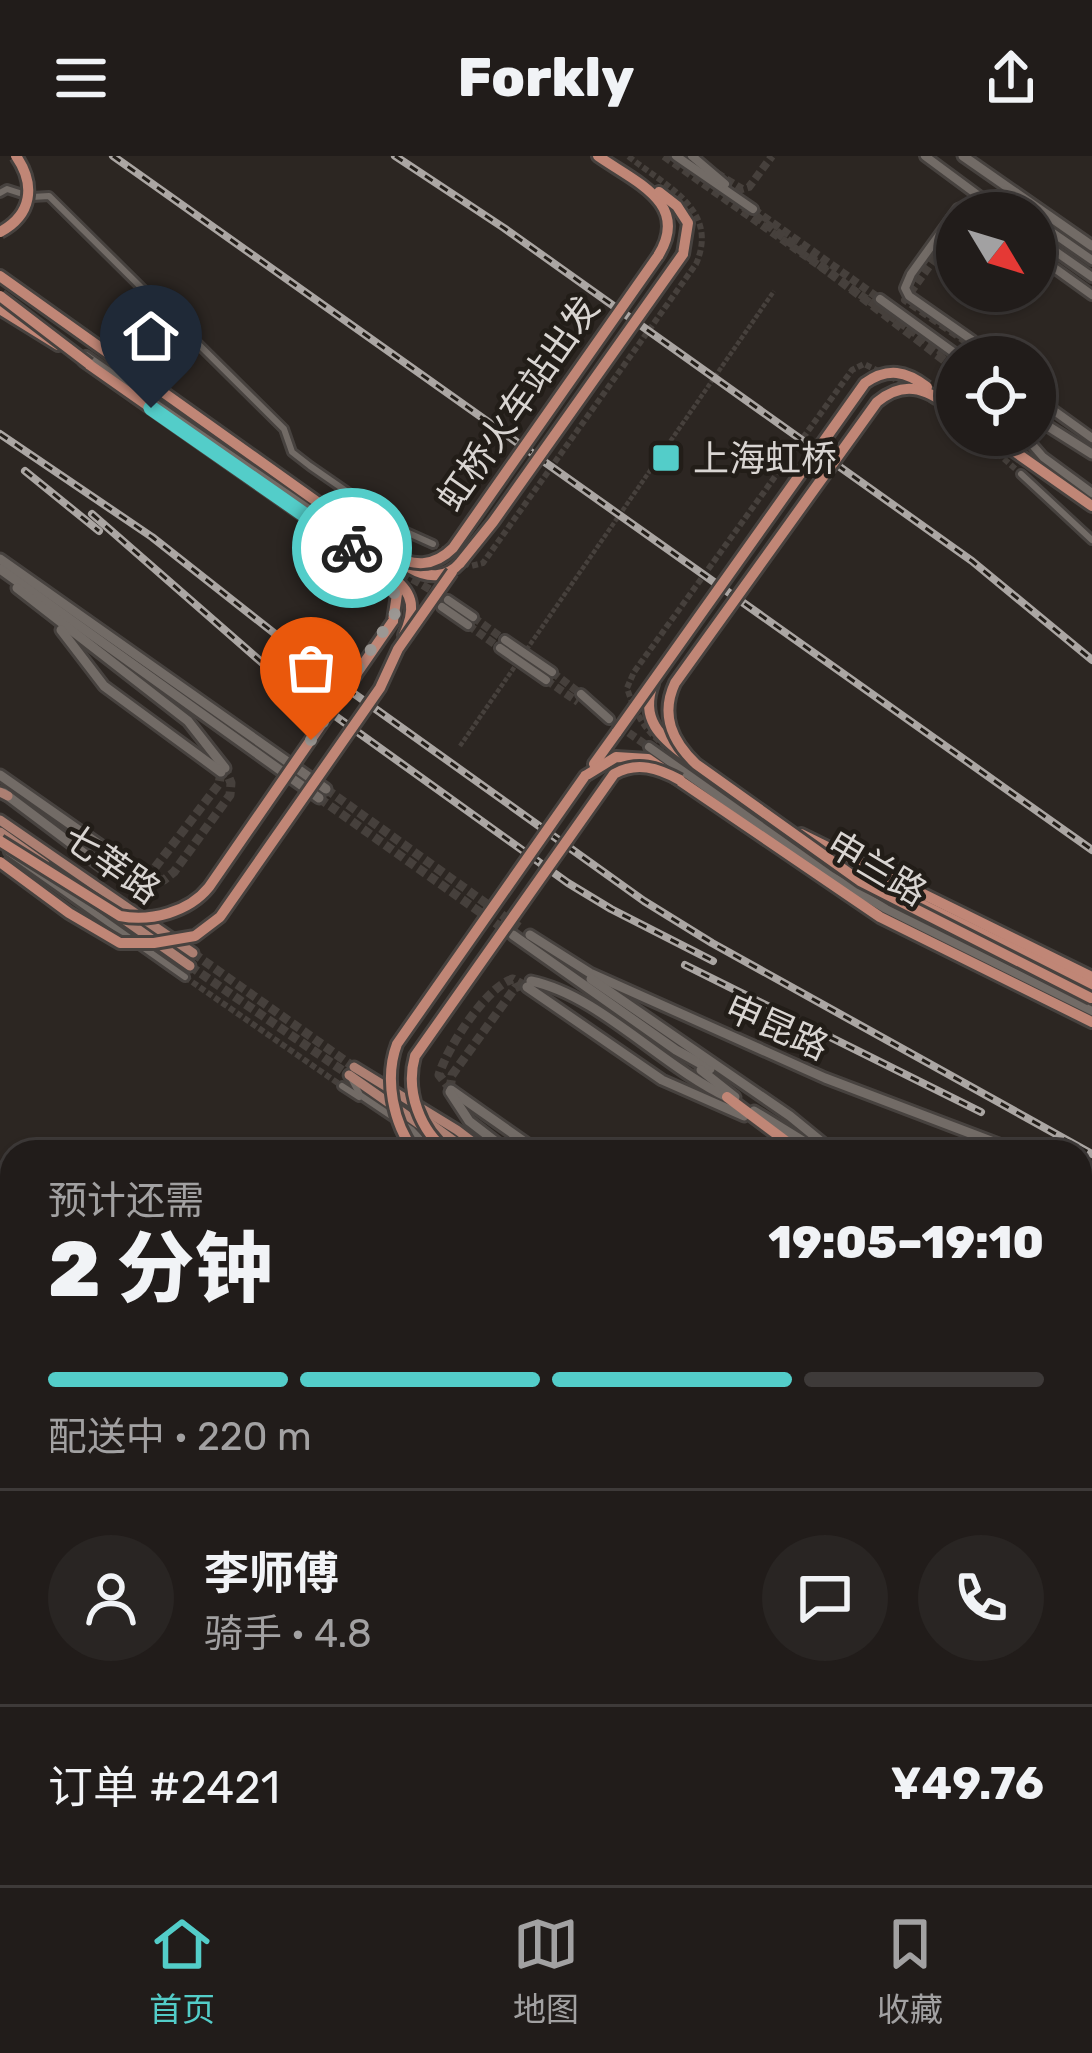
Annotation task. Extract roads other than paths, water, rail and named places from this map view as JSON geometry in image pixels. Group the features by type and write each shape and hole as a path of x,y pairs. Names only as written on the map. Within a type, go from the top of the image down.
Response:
{"highway":[{"path":"0,232 21,216 29,196 25,170 16,156"},
{"path":"398,649 686,247 685,215 652,188 598,156"},
{"name":"虹桥火车站出发","path":"389,555 428,564 453,548 658,256 667,239 667,211 636,182"},
{"path":"0,276 389,555 427,576 452,572"},
{"path":"0,297 380,568 406,588 412,601 409,625 380,688 220,916 195,936 120,943 69,913 0,862"},
{"path":"0,309 89,364"},
{"path":"409,1140 394,1100 391,1074 397,1044 585,776 865,383 882,373 908,374 936,392"},
{"path":"696,764 670,730 668,700 675,683 877,402 894,390 912,386 936,394"},
{"path":"1021,456 1092,506"},
{"path":"0,840 120,916 141,917 190,907 209,887 393,621 397,595 380,568"},
{"path":"657,676 648,698 651,724 696,764 896,901 1092,999"},
{"path":"585,776 606,761 633,756 655,763 880,916 1092,1022"},
{"path":"433,1140 423,1124 413,1087 415,1056 614,774 645,767 680,780"},
{"path":"771,819 1092,976"},
{"path":"859,874 1092,987"},
{"path":"727,1097 780,1140"},
{"path":"764,1130 779,1140"}],"main road":[{"path":"963,156 1090,243"},
{"path":"1056,433 1092,455"},
{"path":"0,559 186,689 323,793 0,571"},
{"path":"0,571 188,721 223,770 104,686 47,613"},
{"path":"151,676 186,689"},
{"path":"0,775 146,879 105,868 3,793"},
{"name":"七莘路","path":"0,820 193,953"},
{"path":"0,840 188,971"},
{"name":"申昆路","path":"737,1080 676,1051 516,931 590,973 825,1078 985,1140"},
{"name":"申昆路","path":"530,935 818,1140"},
{"path":"744,1104 661,1059 567,990 529,984 662,1081 735,1110 764,1130"},
{"path":"676,1051 798,1140"},
{"path":"351,1071 443,1140"},
{"path":"351,1071 452,1140"},
{"path":"351,1071 470,1140"},
{"path":"494,1140 469,1121 450,1091 521,1140"}],"street":[{"path":"676,156 753,209 692,156"},
{"path":"925,156 974,192"},
{"path":"3,191 49,196 284,429 292,452 404,531 434,544"},
{"path":"1056,234 1092,260"},
{"path":"936,239 905,288 909,296 966,336"},
{"path":"1056,252 1092,277"},
{"path":"1056,269 1092,295"},
{"path":"0,297 402,573"},
{"path":"880,299 936,338"},
{"path":"1056,413 1092,438"},
{"path":"1042,456 1092,493"},
{"path":"1021,474 1092,541"},
{"path":"446,604 470,621"},
{"path":"502,644 549,676"},
{"path":"580,698 609,718"},
{"name":"申兰路","path":"649,747 886,909 1092,1011"},
{"path":"351,1071 360,1095 422,1140"},
{"path":"342,1086 392,1120"}],"tunnel":[{"path":"433,544 471,566 483,563 696,264 701,228 695,214 672,189 628,156"},
{"path":"664,156 936,348"},
{"path":"716,173 742,189 749,187 772,156"},
{"path":"744,207 936,354"},
{"path":"753,209 880,299"},
{"path":"936,257 905,300 958,336"},
{"path":"460,746 774,291"},
{"path":"695,768 645,726 627,688 634,672 852,370 864,364 909,386"},
{"path":"930,400 936,404"},
{"path":"1001,456 1021,474"},
{"path":"402,573 448,600"},
{"path":"473,617 505,640"},
{"path":"468,625 500,648"},
{"path":"552,672 581,694"},
{"path":"546,680 578,702"},
{"path":"609,719 649,747"},
{"path":"145,880 164,880 174,872 230,795 225,768"},
{"path":"147,878 219,784 221,772"},
{"path":"326,789 519,927"},
{"path":"319,798 508,932"},
{"path":"193,953 354,1067"},
{"path":"190,966 349,1075"},
{"path":"185,977 342,1086"},
{"path":"451,1090 439,1075 469,1020 503,984 513,979 527,987"},
{"path":"450,1089 452,1075 515,988 526,983"}],"railway":[{"path":"113,156 1092,850"},
{"path":"395,156 504,228 972,561 1092,660"},
{"path":"0,434 152,537 321,670 644,901 1067,1140"},
{"path":"25,471 99,531"},
{"path":"92,514 267,667 568,883 713,961"},
{"path":"685,965 981,1112"}],"place":[{"name":"上海虹桥","path":"666,458"}]}
